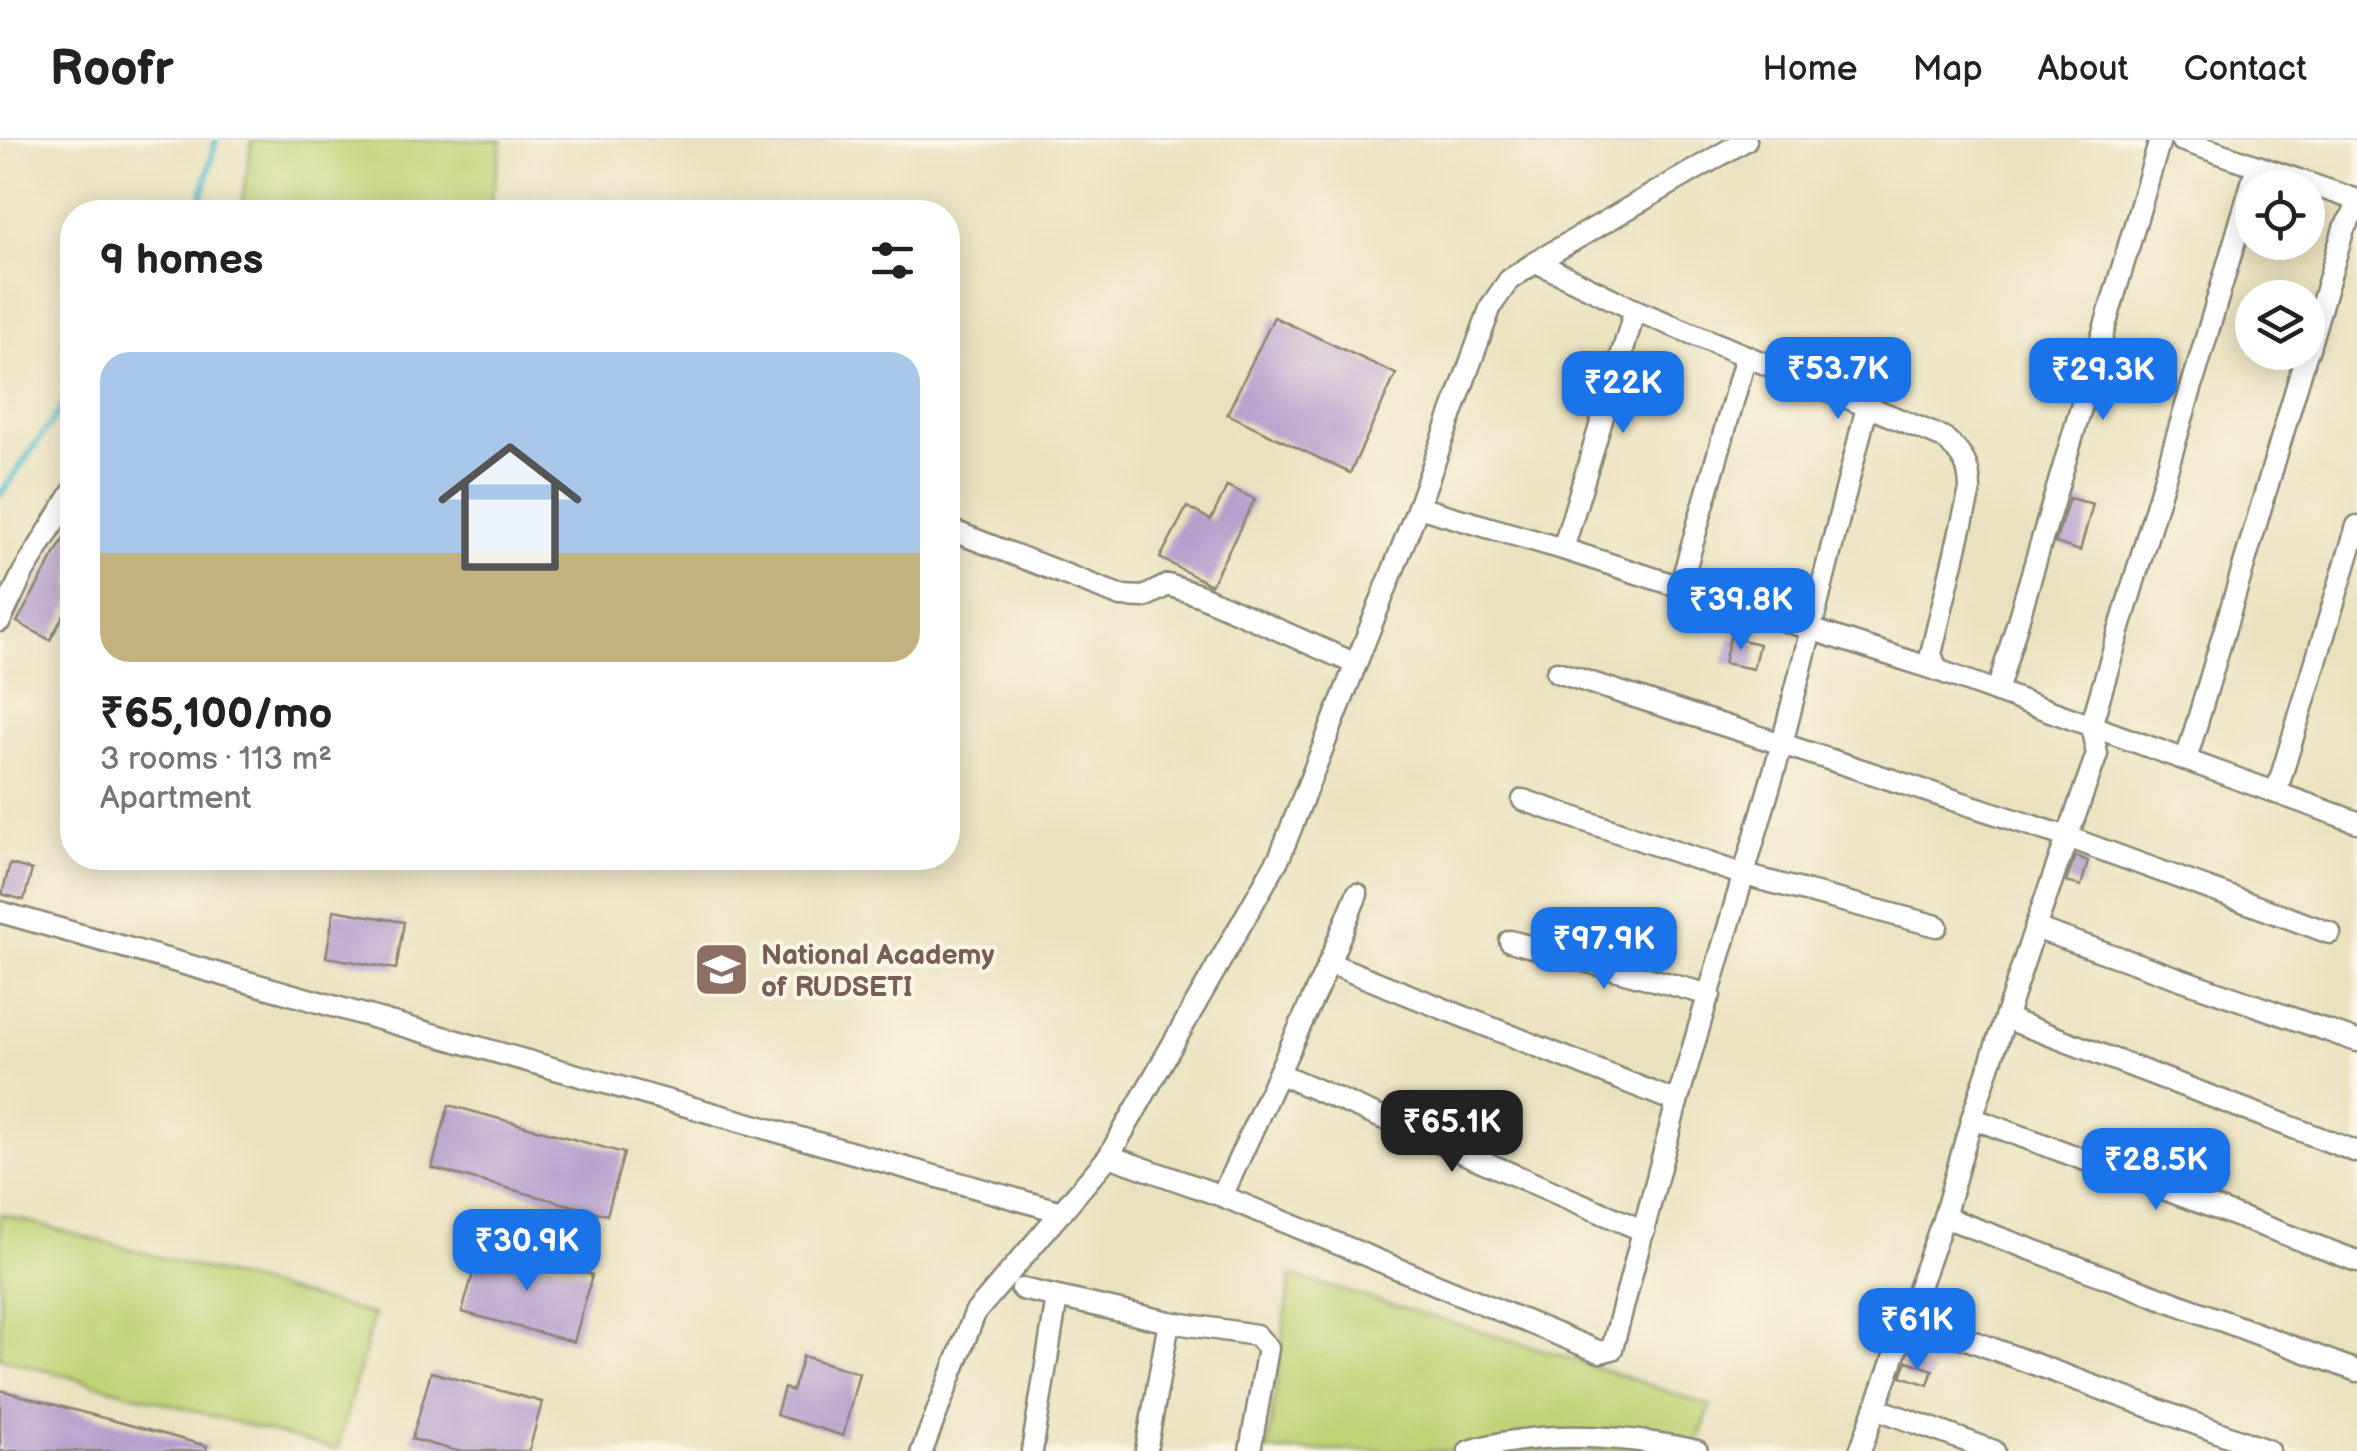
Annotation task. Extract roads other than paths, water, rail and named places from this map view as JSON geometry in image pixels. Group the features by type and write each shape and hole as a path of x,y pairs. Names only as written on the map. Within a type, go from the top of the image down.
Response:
{"street":[{"path":"922,1451 976,1314 1109,1156 1280,856 1418,507 1491,306 1509,280 1536,262 1746,140"},
{"path":"1997,692 2160,140"},
{"path":"2182,140 2357,200"},
{"path":"1860,1451 1944,1217 2005,1018 2097,754 2091,726 2257,166"},
{"path":"2325,292 2344,228 2357,208"},
{"path":"1536,262 1635,310 1944,438 1962,454 1970,471 1970,490 1931,654 1937,670"},
{"path":"1563,549 1635,310"},
{"path":"1680,587 1746,356"},
{"path":"2186,760 2302,370"},
{"path":"1109,1156 1222,1196 1600,1352 1612,1349 1677,1102 1782,744 1867,407"},
{"path":"1418,507 1563,549 1937,670 2357,822"},
{"path":"0,621 22,573 60,512"},
{"path":"2276,792 2357,526"},
{"path":"960,533 1120,596 1144,597 1168,585 1199,595 1356,664"},
{"path":"1557,672 2067,837 2330,934"},
{"path":"1523,800 1742,874 1936,926"},
{"path":"1222,1196 1280,1074 1357,894"},
{"path":"0,912 1062,1212"},
{"path":"2035,928 2357,1042"},
{"path":"1510,941 1710,994"},
{"path":"1329,964 1677,1102"},
{"path":"2005,1018 2357,1152"},
{"path":"1280,1074 1644,1232"},
{"path":"1972,1118 2357,1261"},
{"path":"1944,1217 2357,1371"},
{"path":"1022,1288 1169,1322 1256,1335 1268,1348 1250,1451"},
{"path":"1032,1451 1057,1298"},
{"path":"1907,1317 2269,1451"},
{"path":"1146,1451 1169,1322"},
{"path":"1875,1408 1994,1451"},
{"path":"1469,1451 1536,1438 1638,1438 1697,1451"}],"waterway":[{"path":"201,200 216,140"},
{"path":"0,495 60,410"}],"place":[{"name":"National Academy of RUDSETI","path":"722,970"}]}
